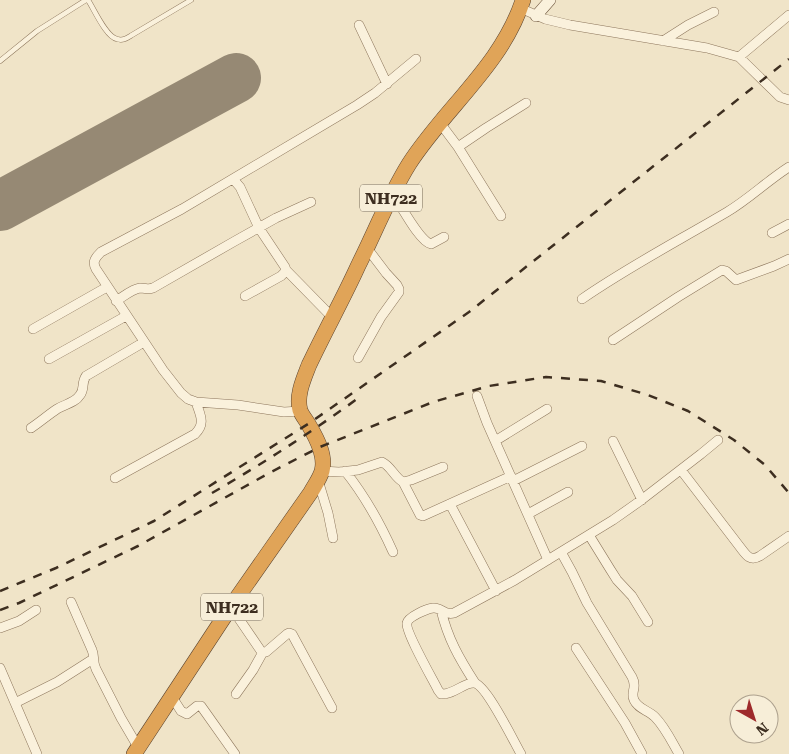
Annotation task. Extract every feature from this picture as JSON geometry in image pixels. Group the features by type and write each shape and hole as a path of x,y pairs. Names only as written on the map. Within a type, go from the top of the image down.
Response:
{"highway":[{"name":"NH722","path":"300,411 300,393 304,377 393,194 409,165 425,142 496,54 522,4"},
{"path":"300,411 320,447 322,463 320,475"},
{"name":"NH722","path":"136,751 231,607 311,492 320,475"}],"street":[{"path":"536,16 550,0"},
{"path":"522,4 536,16 570,25 707,48 739,57 774,92 788,102"},
{"path":"663,41 688,25 714,12"},
{"path":"739,57 789,15"},
{"path":"359,25 387,84"},
{"path":"300,411 284,412 238,405 196,402 181,394 116,301 94,266 94,261 101,252 182,209 358,105 387,84 416,59"},
{"path":"458,147 526,103"},
{"path":"440,123 458,147 501,216"},
{"path":"582,299 619,275 728,212 789,167"},
{"path":"233,179 240,187 259,228 286,270 333,318"},
{"path":"393,194 424,241 431,244 444,237"},
{"path":"116,301 140,288 149,290 153,288 259,228 311,202"},
{"path":"772,233 789,224"},
{"path":"358,358 380,317 400,292 397,285 367,248"},
{"path":"613,340 722,270 726,271 736,280 789,259"},
{"path":"245,296 281,276 286,270"},
{"path":"33,329 107,287"},
{"path":"49,359 126,316"},
{"path":"32,428 55,410 70,403 79,396 82,392 83,380 86,376 144,342"},
{"path":"478,396 487,423 548,560"},
{"path":"115,478 195,434 200,429 202,423 196,402"},
{"path":"495,441 547,410"},
{"path":"521,754 480,684 470,683 446,694 441,694 410,636 406,625 408,621 410,618 432,608 441,610 445,614 454,613 496,591 589,535 642,500 718,440"},
{"path":"613,441 642,500"},
{"path":"333,538 320,475 358,470 385,462 395,477 402,482 420,515 424,516 512,479 582,446"},
{"path":"402,482 412,480 443,467"},
{"path":"681,470 735,542 751,559 756,559 789,536"},
{"path":"345,472 366,500 393,552"},
{"path":"528,514 568,492"},
{"path":"450,504 496,591"},
{"path":"589,535 610,570 632,596 648,622"},
{"path":"561,552 587,604 634,681 635,685 632,694 634,701 642,710 650,713 655,718 679,754"},
{"path":"71,602 94,654 93,659 96,668 136,751"},
{"path":"231,607 258,648 263,652"},
{"path":"0,628 19,621 36,610"},
{"path":"441,610 445,627 454,648 475,683"},
{"path":"236,694 263,652 266,652 290,633 332,708"},
{"path":"576,648 625,723 642,754"},
{"path":"15,703 57,682 93,659"},
{"path":"0,668 37,754"},
{"path":"172,697 181,711 187,714 197,706 201,706 235,754"}],"lane":[{"path":"0,61 37,31 87,0 108,32 113,38 118,40 132,36 191,0"}],"runway":[{"path":"0,206 236,78"}],"railway":[{"path":"0,591 56,568 154,521 308,424 469,312 789,59"},
{"path":"0,610 19,603 138,546 320,447 433,402 489,386 546,377 601,381 648,395 688,411 734,440 765,465 789,493"},
{"path":"212,493 286,448 357,399"}]}
